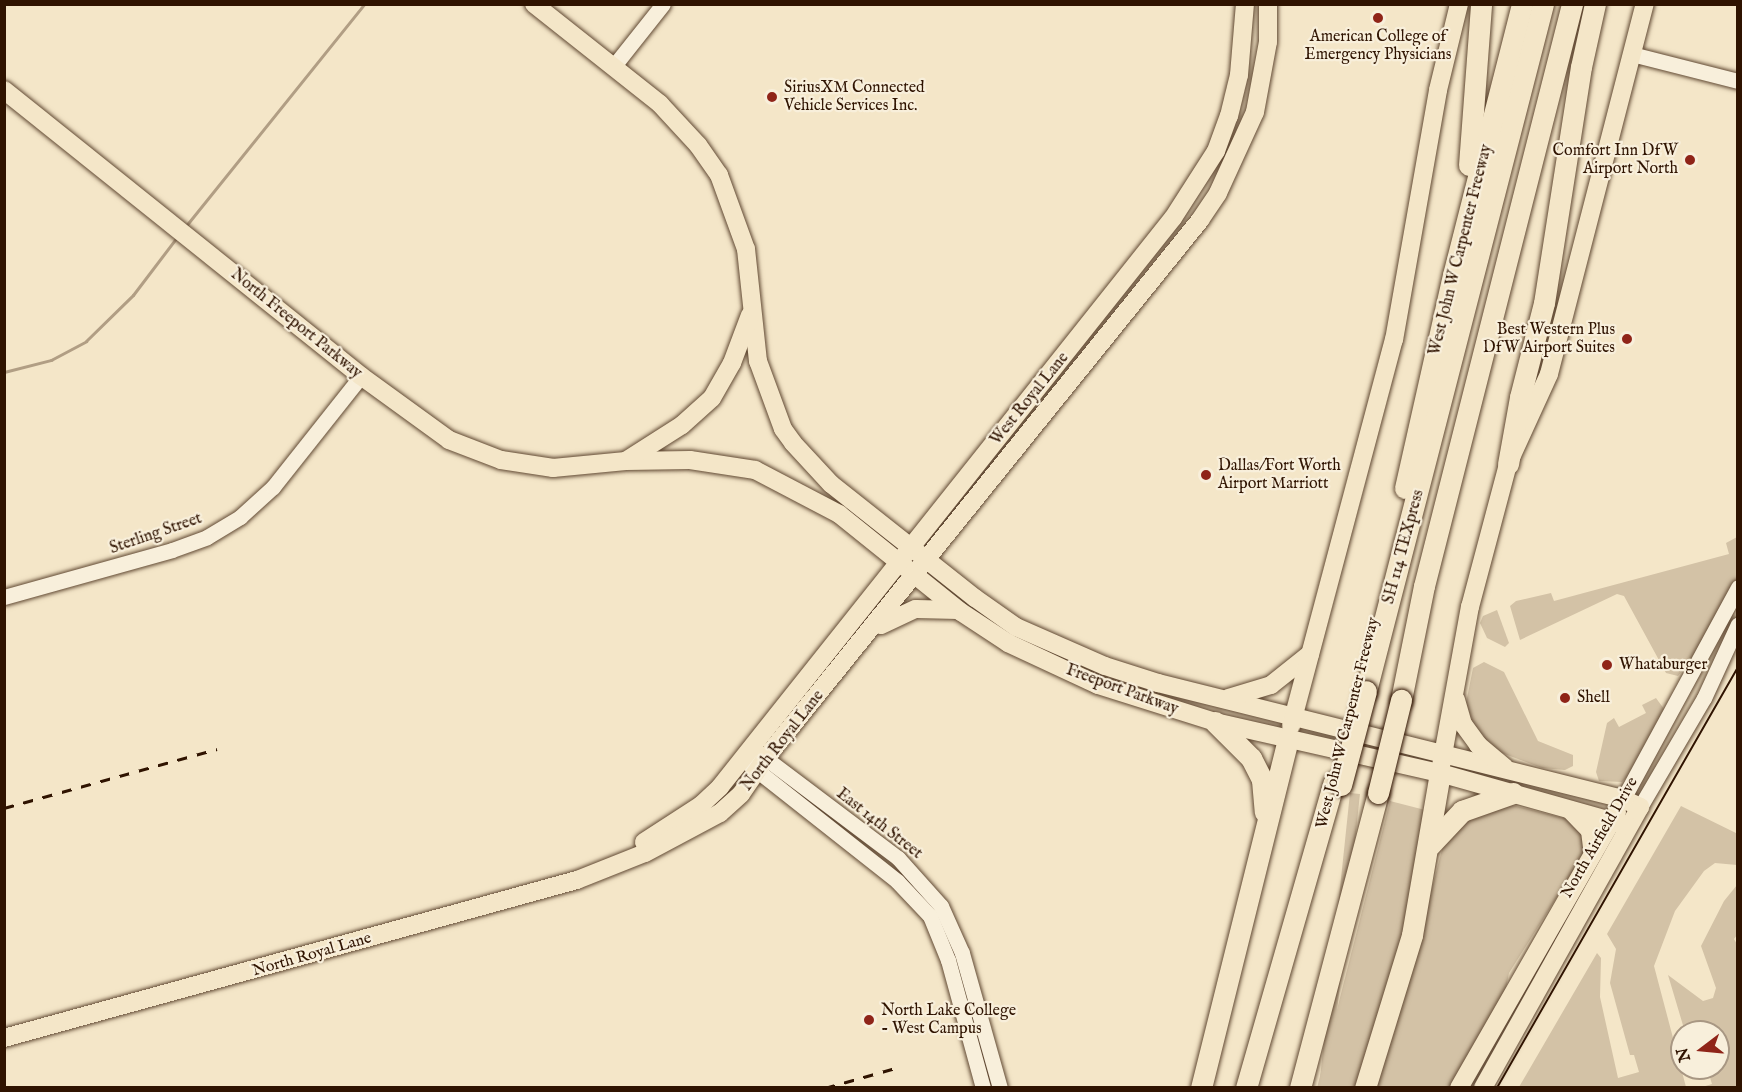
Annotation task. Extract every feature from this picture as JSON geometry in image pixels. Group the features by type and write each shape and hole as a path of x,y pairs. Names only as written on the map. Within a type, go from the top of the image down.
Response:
{"highway":[{"path":"1453,275 1448,248 1471,157 1481,4"},
{"name":"West John W Carpenter Freeway","path":"1246,1088 1338,783 1362,690 1453,275 1522,4"},
{"name":"SH 114 TEXpress","path":"1362,690 1543,4"},
{"path":"1300,1088 1378,793 1401,700 1429,564 1572,4"},
{"path":"1508,464 1520,397 1544,303 1581,67 1595,4"},
{"path":"1215,722 1251,758 1262,780 1267,828"},
{"path":"1201,1088 1288,739"},
{"path":"1365,1088 1399,987 1430,845 1442,764"},
{"path":"1259,1088 1338,783"},
{"path":"1430,845 1462,811 1513,793"}],"main road":[{"path":"534,4 613,67"},
{"name":"West Royal Lane","path":"754,759 904,555 1116,292 1180,208 1216,151 1239,75 1245,4"},
{"name":"West Royal Lane","path":"920,568 1134,307 1218,193 1255,112 1262,80 1268,4"},
{"path":"1288,739 1394,340 1438,90 1459,4"},
{"path":"1442,764 1470,607 1508,464 1549,374 1645,4"},
{"name":"Freeport Parkway","path":"613,67 675,119 718,175 746,249 758,361 783,429 827,480 920,568 1016,627 1117,669 1170,686 1294,714 1442,764 1513,793 1621,823"},
{"path":"1239,75 1262,80"},
{"name":"North Freeport Parkway","path":"4,90 361,376 449,440 501,460 553,468 626,461"},
{"path":"1116,292 1134,307"},
{"path":"626,461 682,425 712,398 732,363 751,310"},
{"name":"Freeport Parkway","path":"626,461 690,460 755,470 839,514 904,555"},
{"name":"Freeport Parkway","path":"920,568 958,610 1008,643 1110,689 1215,722 1288,739 1442,764 1509,771 1623,799 1640,807"},
{"name":"North Royal Lane","path":"4,1038 360,942 577,880 616,863 701,805 754,759 872,630 920,568"},
{"path":"872,630 916,609 958,610"},
{"path":"1228,698 1271,684 1310,654"},
{"path":"1110,689 1117,669"},
{"path":"1455,698 1463,724 1478,745 1509,771"},
{"name":"North Airfield Drive","path":"1483,1088 1621,823 1623,799"},
{"path":"1567,807 1590,831 1593,854"},
{"name":"North Airfield Drive","path":"1459,1088 1593,854 1621,823 1640,807"}],"street":[{"path":"613,67 663,4"},
{"path":"1632,54 1737,81"},
{"name":"Sterling Street","path":"4,597 172,550 207,537 240,517 268,492 361,376"},
{"name":"North Airfield Drive","path":"1623,799 1737,587"},
{"name":"North Airfield Drive","path":"1640,807 1704,698 1737,624"},
{"name":"East 14th Street","path":"754,759 897,881 930,916 948,960 983,1088"},
{"name":"East 14th Street","path":"754,759 898,858 941,906 962,953 1000,1088"}],"shaded area":[{"path":"1737,537 1737,605 1678,676 1666,673 1624,596 1617,594 1520,640 1510,606 1516,601 1551,593 1554,601 1729,554 1726,543"},
{"path":"1497,610 1509,643 1505,647 1487,638 1480,623 1483,616"},
{"path":"1484,662 1504,672 1538,741 1573,755 1573,766 1565,770 1542,768 1502,753 1488,742 1473,723 1466,703 1473,668"},
{"path":"1656,698 1664,709 1627,777 1622,782 1599,781 1596,772 1607,723 1614,718 1619,727 1646,713 1642,705"},
{"path":"1350,793 1360,794 1329,1088 1319,1088"},
{"path":"1390,801 1429,811 1416,891 1359,1087 1317,1088"},
{"path":"1512,805 1575,821 1589,842 1582,857 1509,973 1505,993 1452,1087 1374,1088 1394,1033 1444,842 1465,819 1492,807"},
{"path":"1681,806 1738,834 1737,865 1715,863 1704,871 1675,911 1654,966 1670,1026 1670,1080 1684,1080 1686,1087 1519,1087 1597,953 1601,958 1600,997 1618,1078 1639,1072 1634,1055 1630,1055 1610,983 1616,949 1607,934"},
{"path":"1737,885 1737,935 1734,939 1738,946 1737,1087 1702,1087 1712,1084 1711,1080 1730,1080 1730,1020 1681,1020 1668,975 1703,1001 1713,998 1716,988 1701,946 1724,901"}],"waterway":[{"path":"185,227 364,4"},
{"path":"4,372 51,360 86,341 133,295 177,237"}],"tram line":[{"path":"1497,1088 1738,668"}],"railway":[{"path":"4,808 217,749"},
{"path":"825,1088 899,1067"}],"place":[{"name":"American College of Emergency Physicians","path":"1378,18"},
{"name":"SiriusXM Connected Vehicle Services Inc.","path":"772,97"},
{"name":"Comfort Inn DfW Airport North","path":"1690,160"},
{"name":"Best Western Plus DfW Airport Suites","path":"1627,339"},
{"name":"Dallas/Fort Worth Airport Marriott","path":"1206,475"},
{"name":"Whataburger","path":"1607,665"},
{"name":"Shell","path":"1565,698"},
{"name":"North Lake College - West Campus","path":"869,1020"}]}
